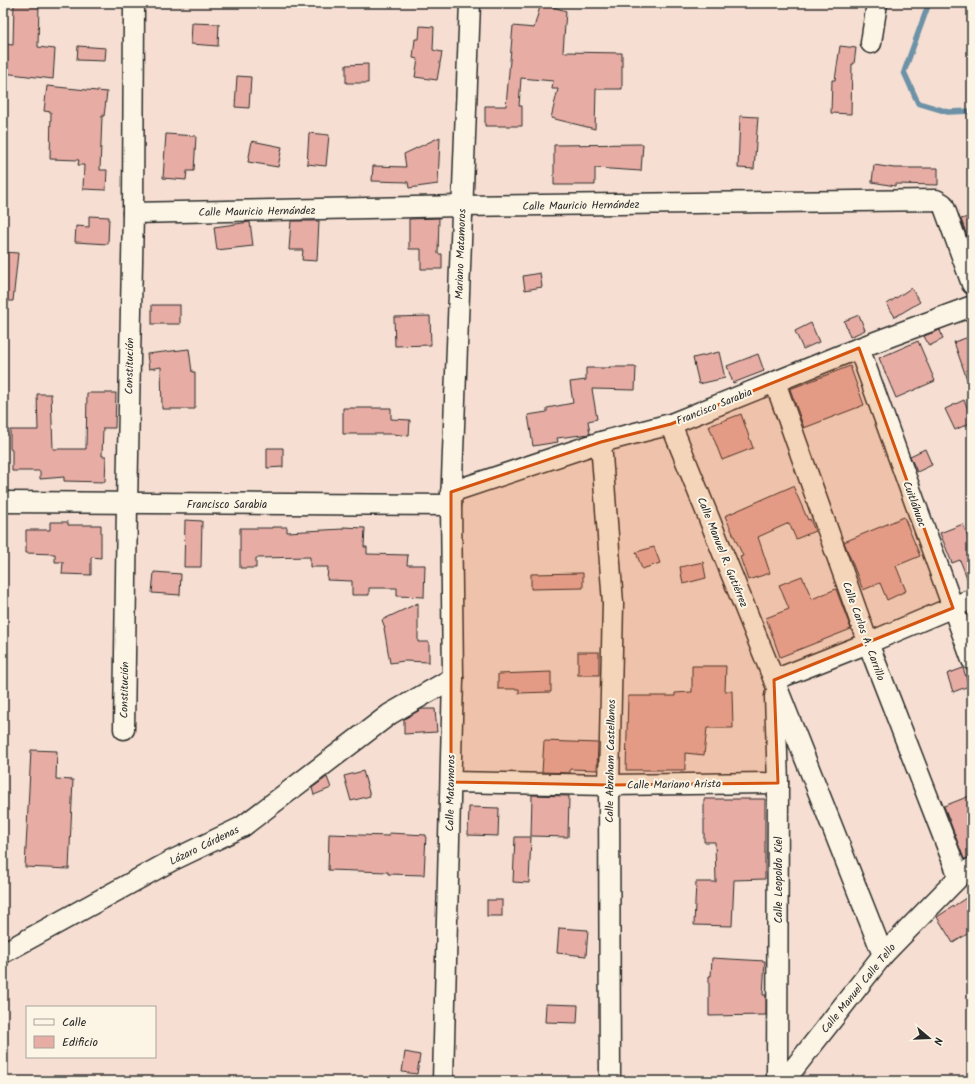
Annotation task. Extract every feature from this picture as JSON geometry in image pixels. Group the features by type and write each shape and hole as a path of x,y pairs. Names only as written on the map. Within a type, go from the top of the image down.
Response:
{"street":[{"name":"Constitución","path":"124,729 134,3"},
{"name":"Mariano Matamoros","path":"451,498 470,3"},
{"path":"872,43 877,3"},
{"name":"Calle Mauricio Hernández","path":"132,213 462,206 936,200 942,204 972,284"},
{"name":"Francisco Sarabia","path":"3,502 126,504 451,498 601,442 672,424 859,348 972,306"},
{"name":"Cuitláhuac","path":"859,348 972,660"},
{"name":"Calle Carlos A. Carrillo","path":"775,382 868,643 965,873"},
{"name":"Calle Manuel R. Gutiérrez","path":"672,424 883,955"},
{"name":"Calle Abraham Castellanos","path":"601,442 613,603 609,785 610,1081"},
{"name":"Calle Matamoros","path":"443,1081 453,678 451,498"},
{"path":"774,680 868,643 972,599"},
{"name":"Lázaro Cárdenas","path":"3,953 171,861 242,827 390,714 453,678"},
{"name":"Calle Leopoldo Kiel","path":"774,680 778,783 777,1081"},
{"name":"Calle Mariano Arista","path":"451,782 609,785 778,783"},
{"name":"Calle Manuel Calle Tello","path":"784,1081 883,955 965,873"}],"highlighted area":[{"path":"859,348 953,608 774,680 778,783 609,785 451,782 451,492 601,442 671,424"}],"building":[{"path":"14,3 39,3 38,47 55,49 53,79 3,73 3,44 13,45"},
{"path":"541,3 566,11 563,52 622,53 622,89 596,89 595,129 551,118 558,89 552,89 553,81 521,78 519,106 522,106 522,126 485,126 485,106 506,106 513,26 534,28"},
{"path":"192,23 219,24 218,46 191,44"},
{"path":"420,26 434,27 433,50 442,52 437,80 415,77 418,59 413,58 415,39 419,39"},
{"path":"78,46 106,48 105,61 77,60"},
{"path":"840,46 856,48 854,64 852,64 851,114 831,113 832,80 835,80"},
{"path":"368,64 368,83 346,83 346,65"},
{"path":"237,76 251,77 249,108 235,107"},
{"path":"47,86 107,92 104,116 102,116 100,170 107,170 106,190 83,189 84,165 78,165 79,160 50,159 51,112 44,111"},
{"path":"740,116 758,117 754,169 738,168"},
{"path":"309,133 329,135 326,166 307,164"},
{"path":"166,134 196,136 194,171 187,171 186,180 163,178"},
{"path":"440,137 438,184 409,188 408,182 372,181 373,166 406,167 404,154"},
{"path":"252,141 282,147 278,167 248,162"},
{"path":"643,144 641,171 595,168 595,185 554,185 554,145"},
{"path":"874,165 894,168 938,168 938,185 895,184 895,186 872,182"},
{"path":"89,216 109,217 108,244 75,242 76,226 89,227"},
{"path":"972,216 972,250 961,219"},
{"path":"439,218 438,254 442,254 442,269 421,269 421,249 409,249 409,219"},
{"path":"291,221 319,221 317,261 302,260 303,250 289,250"},
{"path":"250,222 253,246 217,250 214,227"},
{"path":"3,252 18,253 13,301 3,301"},
{"path":"540,273 542,287 525,290 523,276"},
{"path":"911,288 920,302 895,317 887,304"},
{"path":"152,305 180,305 180,324 152,324"},
{"path":"859,315 865,330 850,337 844,321"},
{"path":"430,316 431,345 395,346 394,317"},
{"path":"811,323 819,342 803,349 795,331"},
{"path":"940,330 943,339 929,346 924,336"},
{"path":"972,336 972,388 970,388 954,342"},
{"path":"918,341 935,381 896,398 879,358"},
{"path":"189,349 192,372 195,372 195,409 162,409 161,367 149,369 147,354"},
{"path":"719,352 725,378 699,384 693,358"},
{"path":"758,354 764,371 733,383 727,366"},
{"path":"850,366 864,405 804,428 790,389"},
{"path":"636,367 635,390 592,389 597,419 588,421 590,434 557,438 558,442 533,446 528,415 547,412 547,408 573,403 570,382 586,380 586,368"},
{"path":"87,393 116,393 115,428 103,428 102,456 106,456 105,482 64,481 64,477 40,479 40,471 12,471 10,430 38,430 37,394 51,394 53,449 86,449"},
{"path":"964,400 972,422 955,430 945,409"},
{"path":"343,408 391,408 391,419 410,420 409,436 393,434 343,434"},
{"path":"741,414 753,448 722,460 709,426"},
{"path":"267,448 283,448 283,467 267,468"},
{"path":"925,449 932,465 917,472 910,456"},
{"path":"793,486 808,520 810,519 815,531 796,539 789,523 758,537 770,573 748,580 740,557 743,556 725,516"},
{"path":"904,517 920,556 896,566 906,591 887,600 880,583 863,590 844,542"},
{"path":"185,520 202,521 201,567 184,567"},
{"path":"50,522 68,522 68,525 101,525 101,558 91,557 91,575 62,574 63,562 55,562 55,554 26,553 26,530 50,530"},
{"path":"963,524 972,548 972,588 960,560 952,563 940,533"},
{"path":"287,527 287,532 343,529 343,527 365,528 364,547 367,547 367,554 408,555 407,565 425,565 424,597 397,596 397,588 369,588 369,595 352,595 352,581 327,580 328,567 310,567 310,557 256,558 256,568 240,568 240,528"},
{"path":"654,547 660,563 642,569 636,552"},
{"path":"703,562 706,578 683,584 680,567"},
{"path":"154,572 181,574 180,595 152,593"},
{"path":"583,573 583,588 531,589 531,574"},
{"path":"802,576 812,599 836,589 851,629 780,657 766,618 789,609 779,585"},
{"path":"418,603 418,642 429,642 429,662 404,661 390,663 385,628 382,620"},
{"path":"578,652 599,652 599,675 578,675"},
{"path":"692,666 726,666 725,691 732,691 733,728 707,728 704,755 685,753 685,770 626,770 628,696 675,696 675,693 692,692"},
{"path":"963,668 969,686 953,692 947,674"},
{"path":"551,672 551,692 519,693 519,689 498,689 498,674"},
{"path":"422,709 435,709 437,732 404,734 404,719"},
{"path":"544,741 598,743 597,770 570,769 570,773 542,772"},
{"path":"31,750 57,751 56,779 73,780 69,869 25,867"},
{"path":"363,771 370,796 351,801 344,776"},
{"path":"327,777 331,788 314,795 312,788"},
{"path":"532,795 569,796 568,837 531,836"},
{"path":"972,795 972,857 964,859 944,806"},
{"path":"704,799 765,799 765,879 734,880 732,926 694,925 696,882 716,882 715,842 704,842"},
{"path":"469,807 499,808 498,836 468,835"},
{"path":"389,833 426,835 424,875 328,870 329,834 389,836"},
{"path":"515,837 531,837 529,883 513,882"},
{"path":"972,894 972,931 953,943 937,917"},
{"path":"487,900 502,900 502,916 487,916"},
{"path":"559,928 588,930 586,956 557,953"},
{"path":"712,958 765,961 763,995 766,995 766,1015 709,1016 709,976 711,976"},
{"path":"546,1004 578,1005 577,1023 545,1022"},
{"path":"405,1052 420,1055 417,1074 402,1072"}],"waterway":[{"path":"929,3 904,72 918,103 948,112 972,111"}]}
